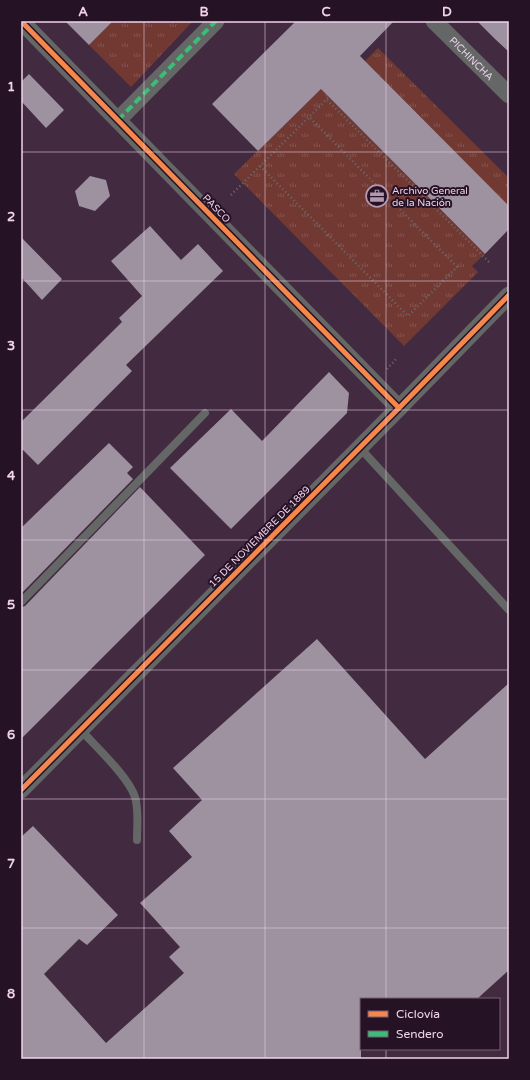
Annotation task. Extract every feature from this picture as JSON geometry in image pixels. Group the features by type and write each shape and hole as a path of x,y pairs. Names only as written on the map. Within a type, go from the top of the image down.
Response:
{"street":[{"name":"PASCO","path":"21,21 399,408"},
{"path":"118,120 216,21"},
{"name":"PICHINCHA","path":"434,21 509,95"},
{"name":"15 DE NOVIEMBRE DE 1889","path":"21,790 360,448 509,295"}],"lane":[{"path":"21,602 205,413"},
{"path":"360,448 509,610"},
{"path":"80,729 126,780 135,796 138,840"}],"path":[{"path":"230,195 328,98 491,264"},
{"path":"260,166 408,316 457,266 309,117"}],"green space":[{"path":"113,21 193,21 131,87 89,45"},
{"path":"378,48 509,178 509,206 365,61"},
{"path":"321,89 485,254 472,266 478,272 404,346 234,174"}],"building":[{"path":"65,21 113,21 89,45"},
{"path":"296,21 394,21 360,56 509,206 509,229 485,254 321,89 258,151 212,104"},
{"path":"477,21 509,21 509,52 495,39"},
{"path":"29,74 64,110 46,128 21,101 21,82"},
{"path":"90,176 106,180 110,196 95,211 79,206 75,191"},
{"path":"150,226 181,260 198,244 223,271 126,365 132,371 38,465 21,448 21,422 122,322 119,318 142,296 111,261"},
{"path":"21,237 62,279 42,300 21,277"},
{"path":"329,372 349,393 347,413 231,529 170,468 231,409 262,441"},
{"path":"109,443 133,467 127,473 133,479 21,594 21,528"},
{"path":"140,487 205,555 21,739 21,607 25,606"},
{"path":"317,639 425,759 509,683 509,970 478,998 360,998 361,1059 21,1059 21,837 33,826 118,915 87,945 79,939 44,974 106,1043 184,973 169,957 180,947 140,903 192,857 169,831 202,800 173,768"}],"marked path":[{"path":"118,120 216,21"}],"cycle path":[{"path":"21,21 399,408"},
{"path":"21,790 509,295"}],"place":[{"name":"Archivo General de la Nación","path":"377,196"}]}
